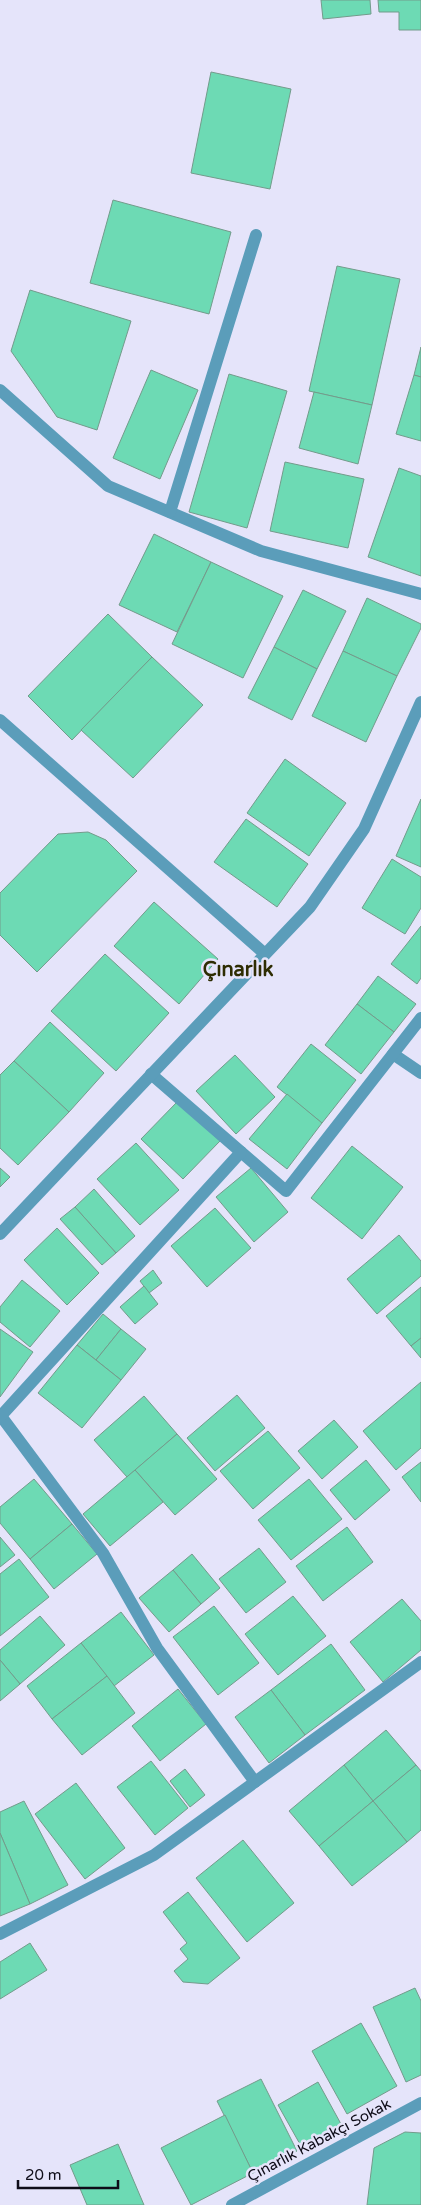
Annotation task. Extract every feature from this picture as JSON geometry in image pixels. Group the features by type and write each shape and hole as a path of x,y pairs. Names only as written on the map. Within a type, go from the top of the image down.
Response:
{"street":[{"path":"170,512 256,235"},
{"path":"0,390 108,486 261,551 421,594"},
{"path":"0,1234 310,907 364,829 421,702"},
{"path":"0,720 265,954"},
{"path":"151,1074 286,1191 421,1018"},
{"path":"393,1054 421,1072"},
{"path":"242,1152 0,1416 103,1553 157,1648 256,1782"},
{"path":"0,1934 154,1855 421,1662"},
{"name":"Çınarlık Kabakçı Sokak","path":"232,2205 421,2103"}],"building":[{"path":"321,0 370,0 371,14 323,19"},
{"path":"378,0 421,0 421,30 399,30 399,12 379,12"},
{"path":"211,72 291,89 270,189 191,173"},
{"path":"113,200 231,232 209,314 90,283"},
{"path":"337,266 400,279 372,405 309,391"},
{"path":"30,290 131,321 97,430 57,417 11,351"},
{"path":"421,347 421,377 414,375"},
{"path":"151,370 198,390 160,479 113,458"},
{"path":"229,374 287,391 247,528 189,512"},
{"path":"414,375 421,377 421,441 396,434"},
{"path":"314,392 372,405 358,464 299,448"},
{"path":"285,462 364,479 348,548 270,531"},
{"path":"399,468 421,476 421,576 368,557"},
{"path":"154,534 211,562 177,632 119,605"},
{"path":"211,562 283,596 243,678 172,644"},
{"path":"303,590 346,611 317,669 274,647"},
{"path":"367,598 421,624 421,628 397,676 343,651"},
{"path":"108,614 152,657 72,740 28,696"},
{"path":"274,647 317,669 292,720 248,698"},
{"path":"343,651 397,676 366,742 312,716"},
{"path":"152,657 203,705 133,778 81,730"},
{"path":"285,759 346,803 309,856 247,813"},
{"path":"421,799 421,867 396,856"},
{"path":"246,819 308,864 277,907 214,862"},
{"path":"88,832 106,840 137,871 37,972 0,935 0,893 58,834"},
{"path":"392,859 421,877 421,908 405,934 362,908"},
{"path":"154,902 218,959 179,1004 114,946"},
{"path":"421,926 421,978 417,984 391,964"},
{"path":"105,954 169,1013 116,1071 51,1011"},
{"path":"378,976 416,1004 394,1032 357,1004"},
{"path":"357,1004 394,1032 361,1074 325,1045"},
{"path":"50,1022 104,1073 69,1112 14,1061"},
{"path":"311,1044 356,1080 322,1123 277,1087"},
{"path":"235,1055 275,1097 236,1134 196,1091"},
{"path":"14,1061 69,1112 18,1165 0,1148 0,1075"},
{"path":"287,1094 322,1123 287,1169 249,1139"},
{"path":"178,1101 220,1141 183,1179 141,1139"},
{"path":"136,1143 179,1190 140,1225 97,1179"},
{"path":"352,1146 403,1187 362,1239 311,1198"},
{"path":"0,1168 10,1177 0,1187"},
{"path":"251,1168 288,1212 254,1242 216,1197"},
{"path":"94,1189 135,1236 116,1253 75,1207"},
{"path":"75,1207 116,1253 102,1265 60,1219"},
{"path":"215,1208 251,1248 207,1287 171,1246"},
{"path":"57,1228 99,1273 67,1305 24,1260"},
{"path":"399,1235 421,1261 421,1276 377,1314 347,1279"},
{"path":"153,1270 162,1283 149,1293 140,1281"},
{"path":"22,1280 60,1311 30,1347 0,1322 0,1307"},
{"path":"144,1286 158,1304 135,1324 120,1307"},
{"path":"421,1287 421,1338 411,1346 386,1316"},
{"path":"103,1314 121,1329 96,1360 77,1345"},
{"path":"0,1329 33,1352 0,1397"},
{"path":"121,1329 146,1349 121,1380 96,1360"},
{"path":"421,1338 421,1358 411,1346"},
{"path":"77,1345 121,1380 82,1428 38,1393"},
{"path":"421,1382 421,1448 396,1470 363,1431"},
{"path":"237,1395 265,1428 215,1471 187,1438"},
{"path":"144,1396 177,1434 127,1477 94,1440"},
{"path":"334,1420 358,1447 322,1479 298,1451"},
{"path":"268,1431 300,1468 253,1509 220,1471"},
{"path":"177,1434 217,1479 175,1515 135,1470"},
{"path":"366,1460 390,1490 355,1520 330,1490"},
{"path":"421,1462 421,1502 402,1477"},
{"path":"135,1470 163,1502 110,1546 83,1514"},
{"path":"34,1479 72,1524 30,1559 0,1523 0,1507"},
{"path":"309,1479 342,1519 291,1560 258,1520"},
{"path":"72,1524 97,1554 54,1589 30,1559"},
{"path":"347,1527 373,1562 323,1601 296,1566"},
{"path":"0,1537 15,1555 0,1567"},
{"path":"259,1548 286,1582 246,1613 219,1579"},
{"path":"192,1554 220,1588 201,1604 173,1570"},
{"path":"19,1559 49,1597 0,1636 0,1574"},
{"path":"173,1570 201,1604 169,1632 139,1598"},
{"path":"293,1596 326,1636 278,1675 245,1634"},
{"path":"402,1599 421,1621 421,1650 383,1682 350,1642"},
{"path":"214,1606 259,1663 218,1695 173,1637"},
{"path":"121,1612 154,1655 114,1686 81,1643"},
{"path":"40,1616 65,1645 20,1684 0,1660 0,1650"},
{"path":"81,1643 107,1676 52,1719 27,1686"},
{"path":"331,1644 365,1690 305,1735 271,1690"},
{"path":"0,1660 20,1684 0,1701"},
{"path":"107,1676 135,1713 82,1755 52,1719"},
{"path":"178,1689 206,1724 160,1761 132,1726"},
{"path":"271,1690 305,1735 269,1763 235,1717"},
{"path":"386,1730 416,1765 373,1801 344,1765"},
{"path":"151,1761 188,1808 155,1835 117,1787"},
{"path":"344,1765 373,1801 319,1846 289,1811"},
{"path":"416,1765 421,1771 421,1830 407,1842 373,1801"},
{"path":"185,1769 205,1795 190,1807 170,1781"},
{"path":"76,1783 125,1848 85,1879 35,1814"},
{"path":"24,1801 68,1885 30,1904 0,1833 0,1812"},
{"path":"373,1801 407,1842 352,1886 319,1846"},
{"path":"0,1833 30,1904 0,1916"},
{"path":"243,1840 294,1903 247,1942 196,1878"},
{"path":"188,1892 240,1958 208,1984 183,1982 174,1971 188,1959 180,1949 187,1943 163,1912"},
{"path":"30,1943 47,1970 0,1999 0,1962"},
{"path":"415,1988 421,2001 421,2075 406,2082 373,2007"},
{"path":"361,2023 397,2086 347,2114 312,2051"},
{"path":"261,2079 297,2151 253,2173 217,2101"},
{"path":"318,2082 341,2124 301,2146 278,2105"},
{"path":"225,2115 253,2173 191,2205 161,2148"},
{"path":"405,2132 421,2133 421,2205 367,2205 374,2148"},
{"path":"118,2144 144,2205 87,2205 70,2165"}],"district":[{"name":"Çınarlık","path":"238,970"}]}
